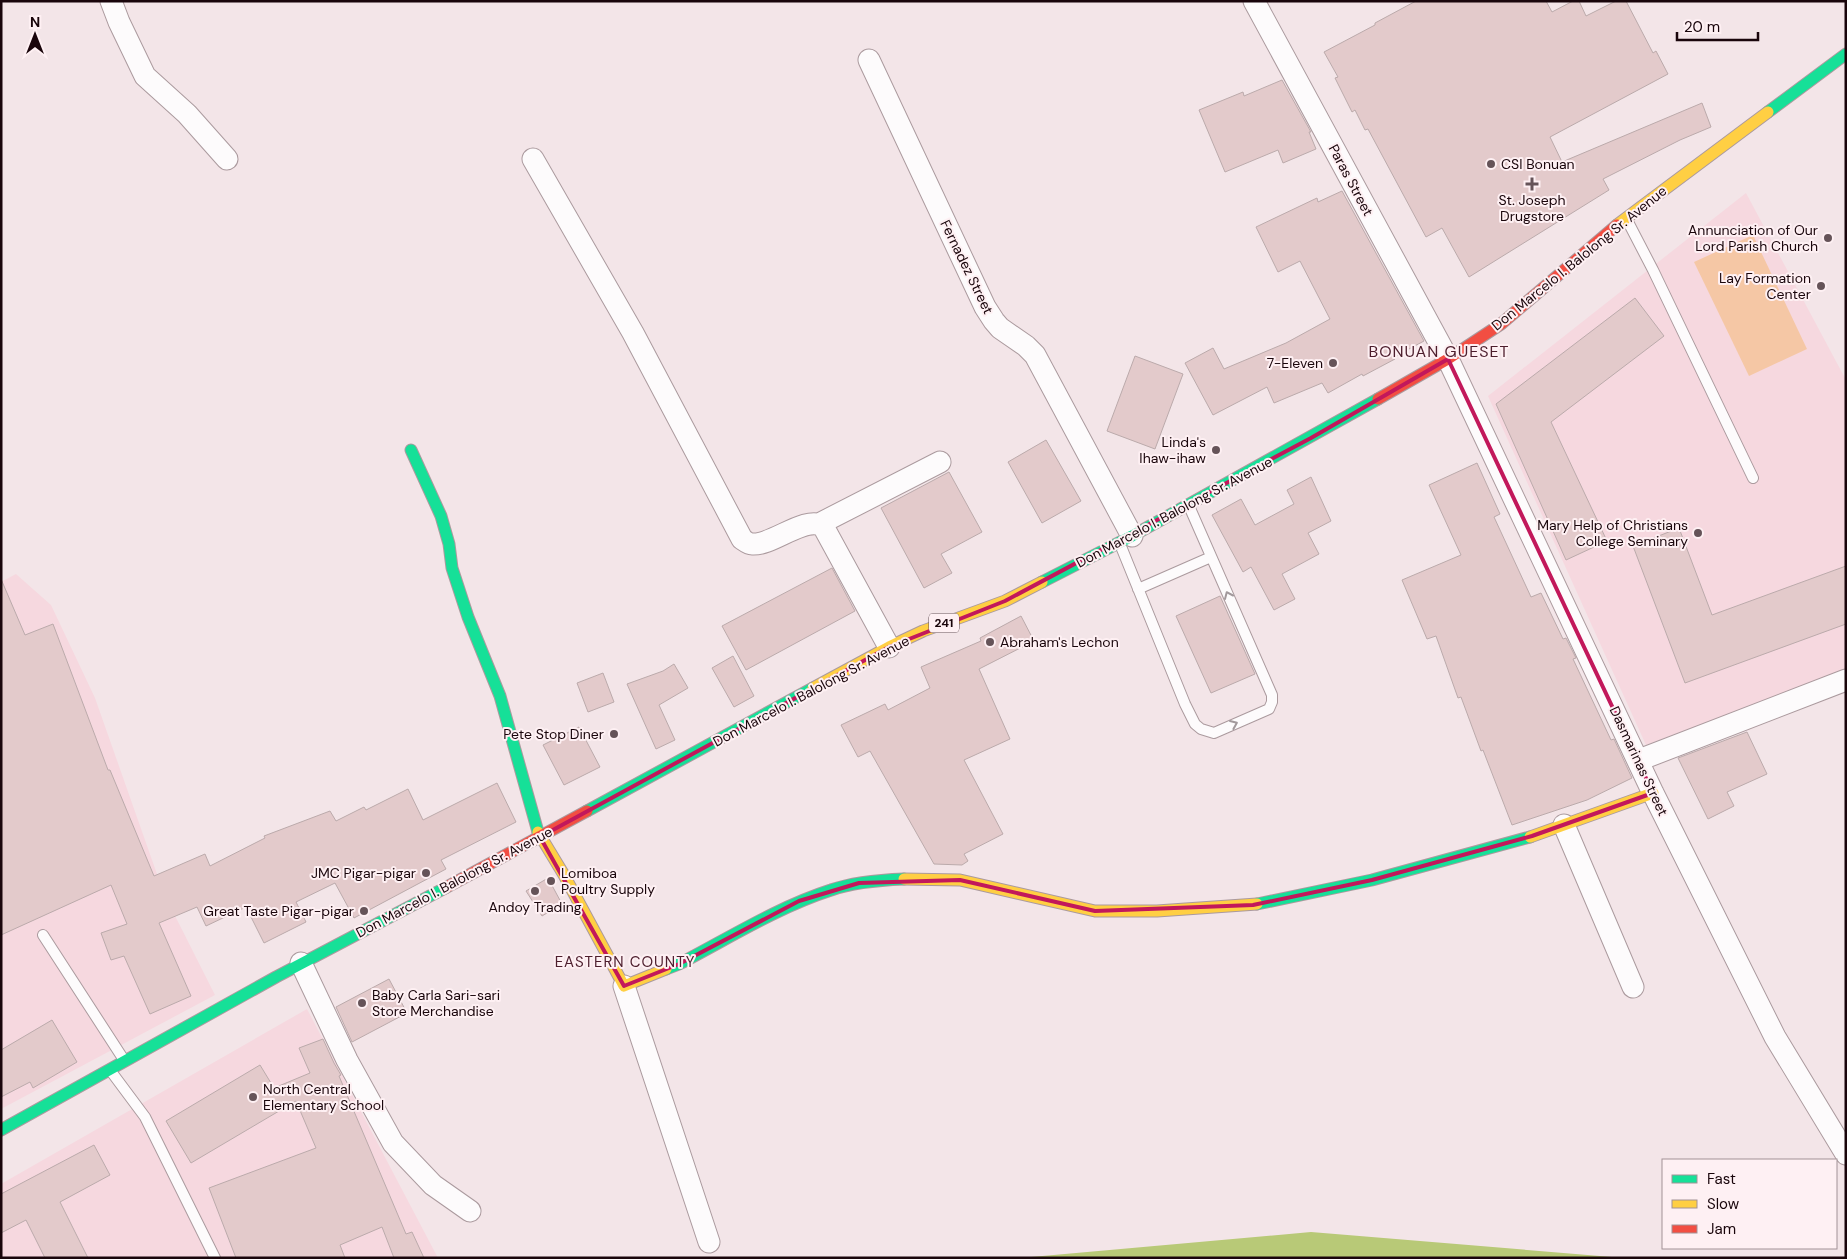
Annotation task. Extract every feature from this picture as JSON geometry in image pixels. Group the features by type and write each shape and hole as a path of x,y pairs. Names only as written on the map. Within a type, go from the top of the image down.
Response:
{"main road":[{"name":"Don Marcelo I. Balolong Sr. Avenue","path":"1,1130 301,963 540,837 889,647 924,631 1005,601 1125,539 1304,442 1448,359 1501,324 1626,217 1846,54"},
{"path":"411,450 441,516 449,544 452,568 468,617 500,696 511,742 540,837 564,875 624,986 679,964 799,901 833,889 860,883 902,879 960,880 1095,911 1158,911 1253,905 1372,880 1532,836 1654,793"}],"street":[{"path":"111,1 145,76 187,114 227,159"},
{"name":"Paras Street","path":"1254,1 1448,359"},
{"name":"Fernadez Street","path":"869,60 985,308 1000,328 1026,346 1035,355 1125,539"},
{"path":"533,159 633,332 742,539 750,544 758,544 785,532 810,524 819,524 940,462"},
{"name":"Dasmarinas Street","path":"1448,359 1654,793 1776,1038 1846,1154"},
{"path":"819,524 823,526 889,647"},
{"path":"1639,760 1846,680"},
{"path":"1564,825 1633,987"},
{"path":"301,963 347,1060 393,1143 433,1185 470,1211"},
{"path":"624,986 708,1242"}],"lane":[{"path":"1626,217 1752,478"},
{"path":"1125,539 1138,589 1195,724 1201,729 1214,733 1269,709 1272,695 1188,505"},
{"path":"1138,589 1211,557"},
{"path":"43,935 125,1061"},
{"path":"110,1070 145,1117 215,1258"}],"highlighted area":[{"path":"1448,359 1653,793 1532,836 1372,880 1253,905 1095,911 960,880 859,883 799,901 679,964 624,986 540,837 889,647 1005,601 1311,438"}],"shaded area":[{"name":"Mary Help of Christians College Seminary","path":"1746,193 1846,380 1846,670 1646,745 1488,396"},
{"path":"1753,235 1807,349 1749,376 1694,262"},
{"path":"16,574 51,605 95,698 164,894 215,995 1,1109 1,582"},
{"name":"North Central Elementary School","path":"307,1009 438,1258 1,1258 1,1184"},
{"path":"1311,1232 1624,1258 1020,1258"}],"building":[{"path":"1416,1 1546,1 1552,12 1573,1 1579,1 1586,16 1616,1 1626,1 1653,53 1656,51 1668,74 1550,137 1562,162 1702,103 1711,127 1680,140 1603,179 1609,190 1469,277 1442,228 1426,237 1368,129 1365,130 1355,110 1352,112 1335,78 1338,77 1324,52"},
{"path":"1282,80 1311,132 1309,132 1316,149 1283,163 1278,150 1225,172 1199,110 1243,92 1244,96"},
{"path":"1342,191 1424,341 1394,357 1395,359 1363,376 1362,374 1328,393 1322,383 1274,403 1267,387 1213,415 1185,363 1213,348 1224,369 1286,343 1330,319 1300,261 1278,272 1256,227 1317,198 1318,202"},
{"path":"1635,298 1664,336 1551,422 1607,541 1566,560 1496,404"},
{"path":"1135,356 1183,374 1155,449 1107,431"},
{"path":"1046,440 1081,501 1042,523 1008,462"},
{"path":"1477,463 1500,514 1494,517 1531,597 1541,593 1563,639 1566,638 1576,658 1573,659 1611,740 1614,739 1632,778 1587,800 1512,825 1461,697 1458,698 1436,636 1427,639 1402,580 1461,555 1429,485"},
{"path":"949,472 982,532 941,554 952,573 924,588 881,508"},
{"path":"1311,477 1331,521 1308,533 1319,554 1282,574 1295,599 1274,610 1251,567 1243,572 1212,515 1241,499 1255,525 1294,504 1287,490"},
{"path":"1679,528 1712,615 1846,566 1846,624 1685,683 1633,546"},
{"path":"832,568 855,611 746,670 722,626"},
{"path":"1,579 25,635 53,624 108,770 110,770 154,876 205,854 210,866 265,838 264,836 330,811 336,821 364,807 366,810 408,789 423,820 497,783 516,822 441,860 446,869 354,918 335,883 296,902 306,922 264,943 246,907 206,926 197,907 159,923 191,996 150,1014 124,956 111,960 101,933 127,924 111,885 1,935"},
{"path":"1220,596 1255,674 1211,693 1176,616"},
{"path":"1021,616 1034,641 979,669 1010,739 964,760 1003,834 964,854 968,861 962,865 934,864 870,751 858,757 841,725 885,704 888,710 930,688 921,667 981,641 980,638"},
{"path":"733,656 754,696 734,707 712,668"},
{"path":"674,664 688,688 659,705 675,740 656,749 627,684 663,671"},
{"path":"603,673 614,702 588,712 577,683"},
{"path":"579,727 600,767 564,785 543,745"},
{"path":"1747,732 1767,774 1727,792 1734,806 1708,819 1678,758"},
{"path":"548,878 562,904 542,916 526,891"},
{"path":"389,979 407,1013 352,1042 336,1007"},
{"path":"52,1020 77,1062 33,1088 30,1082 1,1097 1,1050"},
{"path":"323,1039 341,1075 339,1076 406,1234 412,1232 424,1258 394,1258 382,1227 340,1245 345,1258 236,1258 209,1188 316,1148 296,1101 191,1163 166,1121 260,1065 274,1088 310,1073 299,1048"},
{"path":"94,1145 110,1175 60,1202 88,1258 45,1258 26,1220 1,1233 1,1194"}],"traffic: fast":[{"path":"1768,112 1846,54"},
{"path":"1042,582 1132,536 1378,399"},
{"path":"411,450 441,516 449,544 452,568 468,617 500,696 538,832"},
{"path":"587,811 813,688"},
{"path":"1257,904 1372,880 1530,837"},
{"path":"666,969 773,914 811,897 858,883 904,879"},
{"path":"1,1130 276,977 445,888"}],"traffic: slow":[{"path":"1617,225 1768,112"},
{"path":"813,688 923,631 1005,601 1042,582"},
{"path":"1530,837 1653,793"},
{"path":"538,832 564,875 624,986 666,969"},
{"path":"904,879 960,880 1095,911 1157,911 1257,904"}],"traffic: jam":[{"path":"1378,399 1448,359 1501,324 1617,225"},
{"path":"445,888 587,811"}],"place":[{"name":"CSI Bonuan","path":"1491,164"},
{"name":"St. Joseph Drugstore","path":"1532,184"},
{"name":"Annunciation of Our Lord Parish Church","path":"1828,238"},
{"name":"Lay Formation Center","path":"1821,286"},
{"name":"7-Eleven","path":"1333,363"},
{"name":"Linda's Ihaw-ihaw","path":"1216,450"},
{"name":"Mary Help of Christians College Seminary","path":"1698,533"},
{"name":"Abraham's Lechon","path":"990,642"},
{"name":"Pete Stop Diner","path":"614,734"},
{"name":"JMC Pigar-pigar","path":"426,873"},
{"name":"Lomiboa Poultry Supply","path":"551,881"},
{"name":"Andoy Trading","path":"535,891"},
{"name":"Great Taste Pigar-pigar","path":"364,911"},
{"name":"Baby Carla Sari-sari Store Merchandise","path":"362,1003"},
{"name":"North Central Elementary School","path":"253,1097"}],"district":[{"name":"BONUAN GUESET","path":"1439,351"},
{"name":"EASTERN COUNTY","path":"625,962"}]}
